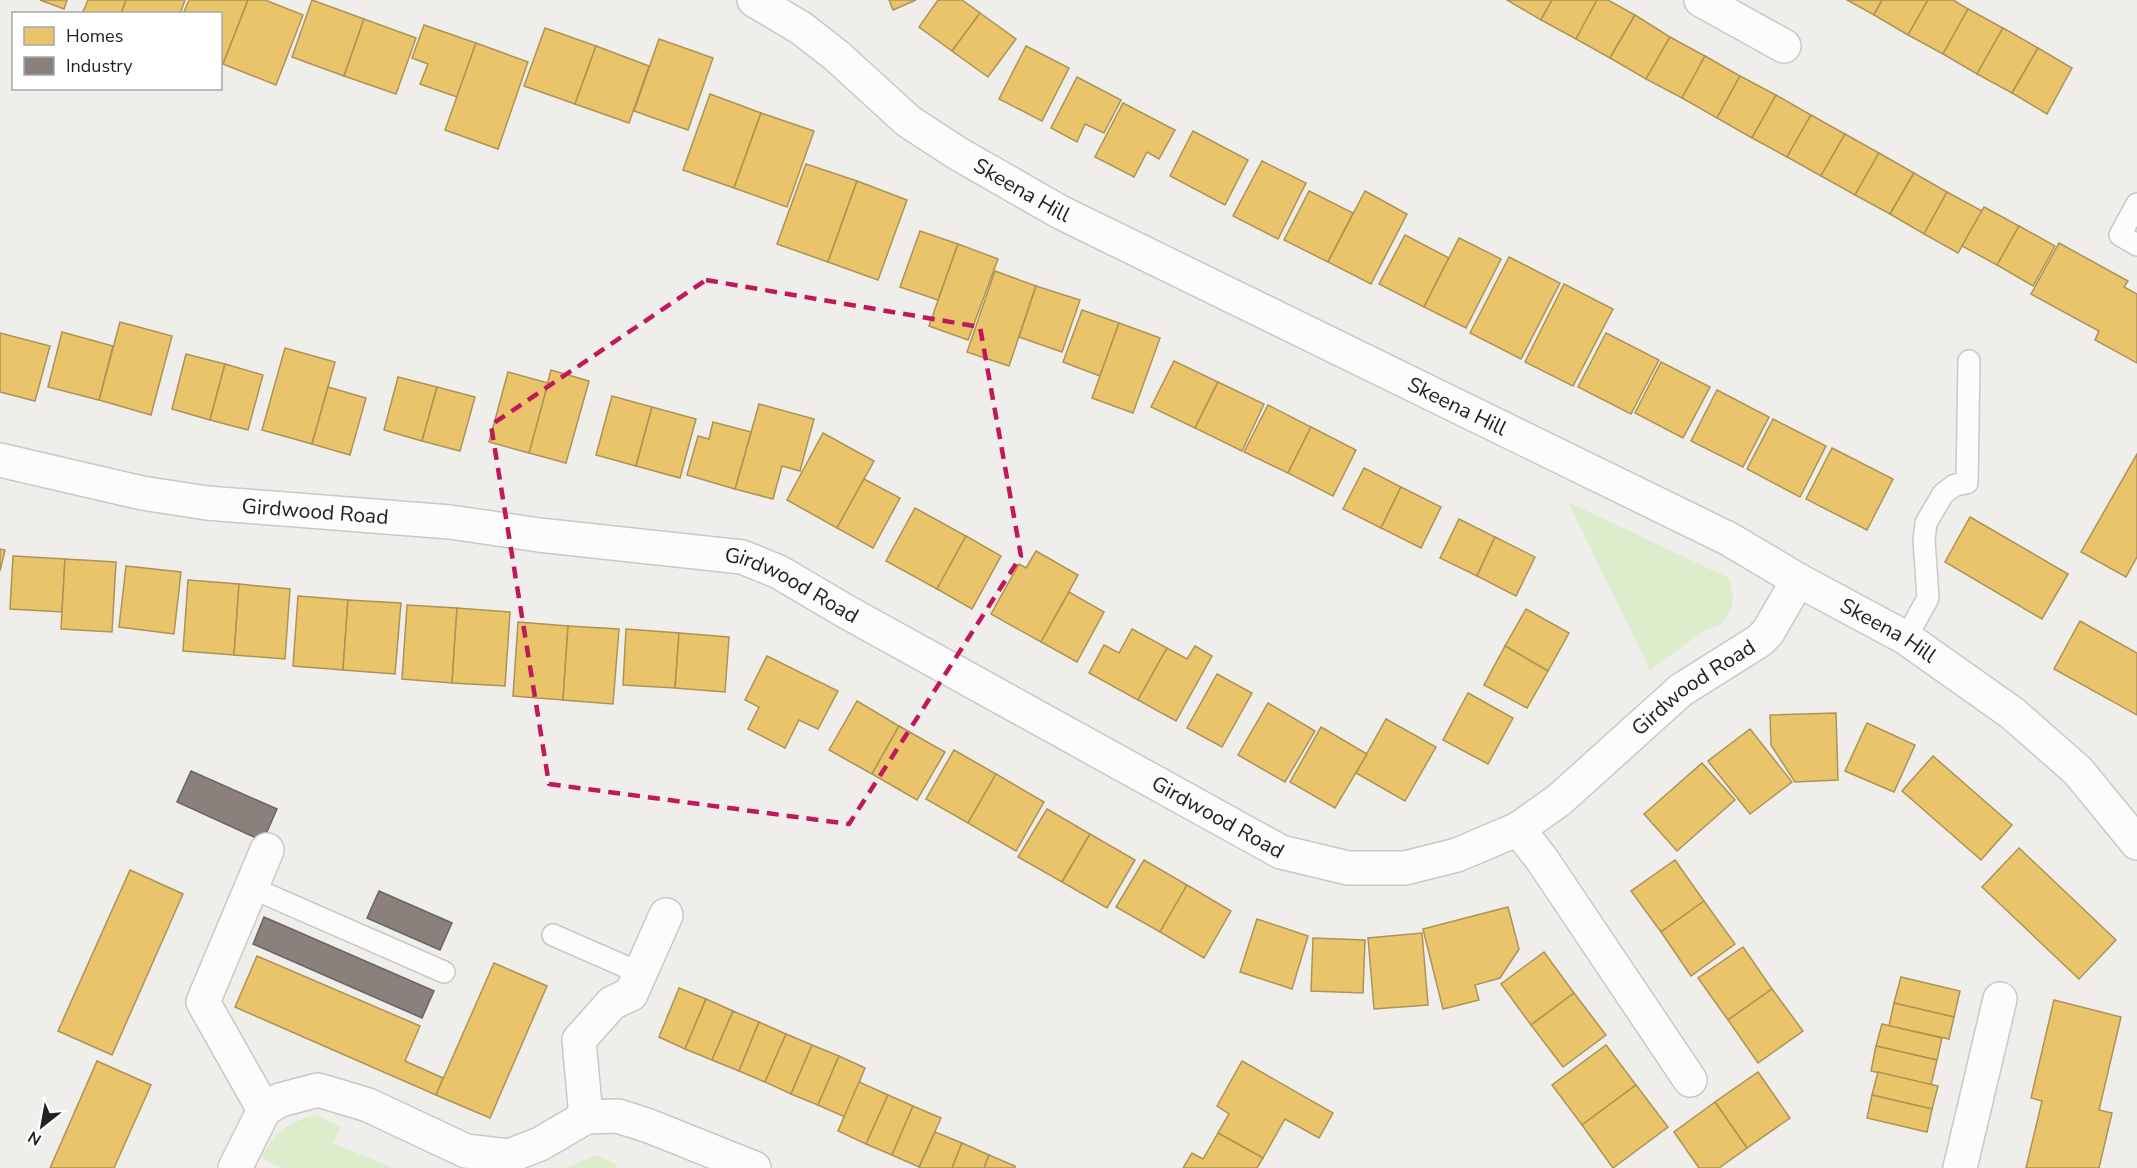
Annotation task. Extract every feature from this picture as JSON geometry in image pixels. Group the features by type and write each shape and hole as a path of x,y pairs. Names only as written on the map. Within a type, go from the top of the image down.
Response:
{"street":[{"name":"Skeena Hill","path":"754,0 801,28 837,56 908,121 957,153 1060,213 1729,539 1798,580 1906,638 2012,713 2056,750 2094,789 2137,843"},
{"path":"1701,0 1784,46"},
{"name":"Girdwood Road","path":"0,460 131,491 207,503 450,522 539,535 742,557 779,572 855,617 1281,852 1348,868 1405,868 1457,855 1518,829 1559,800 1681,690 1759,641 1768,632 1798,580"},
{"path":"1518,829 1541,858 1690,1080"},
{"path":"264,1110 203,1002 267,850"},
{"path":"586,1117 579,1040 612,1003 631,994 666,915"},
{"path":"1960,1168 2000,999"},
{"path":"235,1168 264,1110 280,1100 318,1090 368,1105 466,1151 509,1156 540,1144 586,1117 618,1116 754,1168"}],"lane":[{"path":"2137,204 2120,235 2137,245"},
{"path":"1906,638 1928,598 1924,540 1926,523 1943,494 1955,485 1967,483 1969,360"},
{"path":"250,886 444,972"},
{"path":"553,935 640,973"}],"highlighted area":[{"path":"706,280 980,327 1021,556 849,824 549,784 491,425"}],"green space":[{"path":"1568,502 1729,578 1733,595 1731,610 1720,625 1705,630 1650,670"},
{"path":"315,1115 341,1127 333,1143 393,1168 282,1168 261,1158 271,1141 289,1125"},
{"path":"596,1155 617,1165 616,1168 565,1168"}],"building: Homes":[{"path":"40,0 67,0 64,9"},
{"path":"88,0 126,0 122,12 83,12"},
{"path":"126,0 185,0 181,12 122,12"},
{"path":"189,0 248,0 223,64 222,12 184,12"},
{"path":"248,0 265,0 303,15 276,85 223,64"},
{"path":"312,0 364,19 344,76 292,57"},
{"path":"889,0 916,0 893,10"},
{"path":"938,0 962,0 980,13 952,51 919,27"},
{"path":"1507,0 1552,0 1541,20"},
{"path":"1552,0 1597,0 1576,39 1541,20"},
{"path":"1597,0 1608,0 1635,15 1610,58 1576,39"},
{"path":"1847,0 1882,0 1874,15"},
{"path":"1882,0 1928,0 1908,35 1874,15"},
{"path":"1928,0 1953,0 1968,9 1943,54 1908,35"},
{"path":"1968,9 2003,28 1977,74 1943,54"},
{"path":"980,13 1016,39 988,77 952,51"},
{"path":"1635,15 1670,37 1646,79 1610,58"},
{"path":"364,19 416,38 396,94 344,76"},
{"path":"424,25 476,43 457,97 420,84 428,64 412,58"},
{"path":"545,28 596,46 575,104 524,86"},
{"path":"2003,28 2038,48 2012,93 1977,74"},
{"path":"1670,37 1705,56 1682,98 1646,79"},
{"path":"659,39 713,58 688,130 634,111"},
{"path":"476,43 528,62 498,149 445,130"},
{"path":"596,46 649,66 629,123 575,104"},
{"path":"1026,46 1069,68 1042,121 999,99"},
{"path":"2038,48 2072,68 2047,114 2012,93"},
{"path":"1705,56 1740,76 1717,118 1682,98"},
{"path":"1740,76 1776,95 1752,138 1717,118"},
{"path":"1077,77 1121,100 1104,133 1085,124 1077,142 1051,128"},
{"path":"710,94 761,113 734,188 683,170"},
{"path":"1776,95 1811,115 1787,157 1752,138"},
{"path":"1123,103 1175,130 1159,159 1147,152 1134,177 1095,157"},
{"path":"761,113 814,131 787,207 734,188"},
{"path":"1811,115 1845,134 1821,176 1787,157"},
{"path":"1193,131 1248,160 1225,205 1170,176"},
{"path":"1845,134 1879,153 1855,195 1821,176"},
{"path":"1879,153 1914,173 1890,214 1855,195"},
{"path":"1262,161 1306,183 1278,239 1233,216"},
{"path":"806,164 857,181 828,262 777,244"},
{"path":"1914,173 1947,192 1924,234 1890,214"},
{"path":"857,181 907,200 878,280 828,262"},
{"path":"1309,191 1353,213 1328,262 1284,240"},
{"path":"1365,191 1407,214 1371,284 1328,262"},
{"path":"1947,192 1982,211 1958,253 1924,234"},
{"path":"1984,207 2019,226 1997,265 1962,246"},
{"path":"2019,226 2055,246 2033,286 1997,265"},
{"path":"920,231 958,244 938,300 900,287"},
{"path":"1405,235 1449,258 1424,307 1379,284"},
{"path":"1459,238 1501,259 1466,328 1424,307"},
{"path":"2059,243 2128,281 2124,287 2137,294 2137,363 2095,340 2099,331 2031,294"},
{"path":"958,244 998,259 968,340 929,326"},
{"path":"1509,257 1560,283 1521,359 1470,333"},
{"path":"995,271 1036,286 1009,366 967,352"},
{"path":"1564,284 1613,309 1573,386 1525,362"},
{"path":"1036,286 1080,300 1062,352 1019,337"},
{"path":"1082,310 1119,323 1100,376 1063,362"},
{"path":"120,322 172,336 151,415 99,400"},
{"path":"1119,323 1160,338 1133,413 1092,398"},
{"path":"62,332 113,346 99,400 48,387"},
{"path":"0,333 50,346 35,401 0,392"},
{"path":"1606,333 1659,360 1631,414 1578,387"},
{"path":"285,348 335,362 312,444 262,430"},
{"path":"186,354 225,364 210,420 172,409"},
{"path":"1174,361 1218,382 1195,428 1151,407"},
{"path":"1661,362 1710,387 1683,438 1635,413"},
{"path":"225,364 263,375 248,430 210,420"},
{"path":"551,370 589,381 566,463 529,453"},
{"path":"508,372 548,383 529,453 489,442"},
{"path":"398,377 437,387 422,441 384,430"},
{"path":"1218,382 1264,404 1242,451 1195,428"},
{"path":"328,387 366,398 350,455 312,444"},
{"path":"437,387 475,397 460,451 422,441"},
{"path":"1717,390 1769,417 1743,467 1691,441"},
{"path":"612,396 652,407 636,466 596,455"},
{"path":"759,404 814,419 800,471 782,466 773,499 735,489"},
{"path":"1268,405 1311,427 1288,473 1244,452"},
{"path":"652,407 696,419 680,478 636,466"},
{"path":"1773,419 1826,446 1800,497 1747,469"},
{"path":"713,422 751,432 735,489 687,475 698,436 709,439"},
{"path":"1311,427 1356,450 1333,496 1288,473"},
{"path":"823,433 874,461 837,528 787,500"},
{"path":"1832,448 1893,479 1867,530 1806,499"},
{"path":"2137,454 2137,557 2126,577 2081,552"},
{"path":"1364,468 1401,487 1381,528 1343,509"},
{"path":"864,479 900,498 873,548 837,528"},
{"path":"1401,487 1441,507 1421,548 1381,528"},
{"path":"915,508 966,536 937,589 886,561"},
{"path":"1970,517 2068,574 2042,619 1945,562"},
{"path":"1459,519 1495,537 1477,576 1440,558"},
{"path":"966,536 1001,556 972,609 937,589"},
{"path":"1495,537 1535,557 1516,596 1477,576"},
{"path":"0,549 5,550 0,571"},
{"path":"1036,551 1078,575 1041,642 991,614 1019,564 1026,568"},
{"path":"13,556 65,559 62,612 10,609"},
{"path":"65,559 116,562 112,632 61,629"},
{"path":"126,566 181,572 174,634 119,627"},
{"path":"188,580 239,584 234,655 183,651"},
{"path":"239,584 290,589 285,659 234,655"},
{"path":"1069,592 1104,612 1077,662 1041,642"},
{"path":"298,596 348,600 343,670 293,666"},
{"path":"348,600 401,603 395,674 343,670"},
{"path":"407,605 457,608 452,683 402,679"},
{"path":"457,608 510,612 505,686 452,683"},
{"path":"1526,609 1569,633 1548,671 1505,646"},
{"path":"2080,621 2137,653 2137,715 2054,669"},
{"path":"518,622 568,626 563,700 513,696"},
{"path":"568,626 619,629 613,704 563,700"},
{"path":"626,629 679,633 675,688 623,685"},
{"path":"1132,629 1167,648 1138,700 1089,673 1104,645 1119,653"},
{"path":"679,633 729,637 725,692 675,688"},
{"path":"1195,646 1212,656 1176,721 1138,700 1167,648 1187,659"},
{"path":"1505,646 1548,671 1527,708 1484,685"},
{"path":"767,656 838,691 818,729 799,720 785,748 748,729 759,707 745,700"},
{"path":"1217,674 1252,693 1222,747 1187,728"},
{"path":"1468,693 1513,718 1488,764 1443,740"},
{"path":"857,701 899,726 872,774 829,750"},
{"path":"1268,703 1315,731 1285,782 1238,755"},
{"path":"1836,713 1838,780 1795,782 1771,745 1770,715"},
{"path":"1386,719 1436,747 1405,801 1356,773"},
{"path":"1867,723 1915,745 1894,792 1845,771"},
{"path":"899,726 945,752 917,800 872,774"},
{"path":"1321,727 1367,754 1335,808 1290,782"},
{"path":"1750,729 1792,782 1750,814 1708,761"},
{"path":"954,750 996,774 968,823 926,799"},
{"path":"1933,756 2012,825 1981,860 1902,791"},
{"path":"1702,763 1735,800 1677,851 1644,814"},
{"path":"996,774 1044,802 1016,851 968,823"},
{"path":"1047,809 1090,834 1062,882 1018,857"},
{"path":"1090,834 1135,860 1107,908 1062,882"},
{"path":"2019,848 2116,940 2079,979 1982,887"},
{"path":"1144,860 1187,885 1160,932 1116,907"},
{"path":"1675,860 1704,901 1661,932 1631,891"},
{"path":"130,870 183,894 112,1055 58,1031"},
{"path":"1187,885 1231,911 1204,958 1160,932"},
{"path":"1704,901 1735,944 1691,976 1661,932"},
{"path":"1508,907 1519,949 1500,978 1475,985 1479,1000 1443,1009 1423,929"},
{"path":"1257,919 1308,936 1292,989 1240,972"},
{"path":"1422,933 1428,1005 1374,1009 1368,938"},
{"path":"1313,938 1365,940 1363,993 1311,991"},
{"path":"1743,947 1772,989 1728,1020 1698,978"},
{"path":"1544,952 1574,993 1531,1025 1501,984"},
{"path":"257,956 420,1026 405,1061 443,1078 436,1095 235,1007"},
{"path":"494,963 547,986 490,1118 436,1095"},
{"path":"1901,977 1960,991 1954,1017 1894,1003"},
{"path":"679,988 706,999 685,1049 659,1037"},
{"path":"1772,989 1803,1031 1758,1063 1728,1020"},
{"path":"1574,993 1606,1035 1563,1067 1531,1025"},
{"path":"706,999 733,1011 712,1060 685,1049"},
{"path":"2054,1000 2121,1017 2099,1110 2112,1113 2099,1168 2026,1168 2042,1101 2031,1098"},
{"path":"1894,1003 1954,1017 1949,1039 1889,1026"},
{"path":"733,1011 759,1022 739,1071 712,1060"},
{"path":"759,1022 786,1034 765,1082 739,1071"},
{"path":"1882,1024 1942,1038 1937,1060 1876,1046"},
{"path":"786,1034 812,1045 791,1094 765,1082"},
{"path":"812,1045 839,1056 818,1105 791,1094"},
{"path":"1606,1045 1636,1085 1582,1125 1552,1085"},
{"path":"1876,1046 1937,1060 1931,1085 1871,1071"},
{"path":"839,1056 865,1068 845,1117 818,1105"},
{"path":"97,1061 151,1085 114,1168 50,1168"},
{"path":"1242,1061 1333,1113 1319,1138 1285,1119 1263,1158 1218,1133 1229,1114 1217,1106"},
{"path":"1758,1072 1790,1118 1747,1148 1715,1102"},
{"path":"1878,1072 1938,1086 1932,1109 1872,1095"},
{"path":"859,1082 888,1095 866,1144 838,1131"},
{"path":"1636,1085 1668,1127 1613,1168 1582,1125"},
{"path":"888,1095 913,1106 892,1155 866,1144"},
{"path":"1872,1095 1932,1109 1927,1132 1867,1118"},
{"path":"1715,1102 1747,1148 1719,1168 1699,1168 1674,1132"},
{"path":"913,1106 941,1118 919,1167 892,1155"},
{"path":"935,1132 962,1143 952,1168 919,1168"},
{"path":"1218,1133 1263,1158 1257,1168 1183,1168 1192,1153 1203,1159"},
{"path":"962,1143 989,1155 984,1168 952,1168"},
{"path":"989,1155 1015,1166 1015,1168 984,1168"}],"building: Industry":[{"path":"191,771 277,809 263,841 177,802"},
{"path":"379,891 452,923 440,950 367,918"},
{"path":"264,917 434,991 422,1018 253,944"}]}
